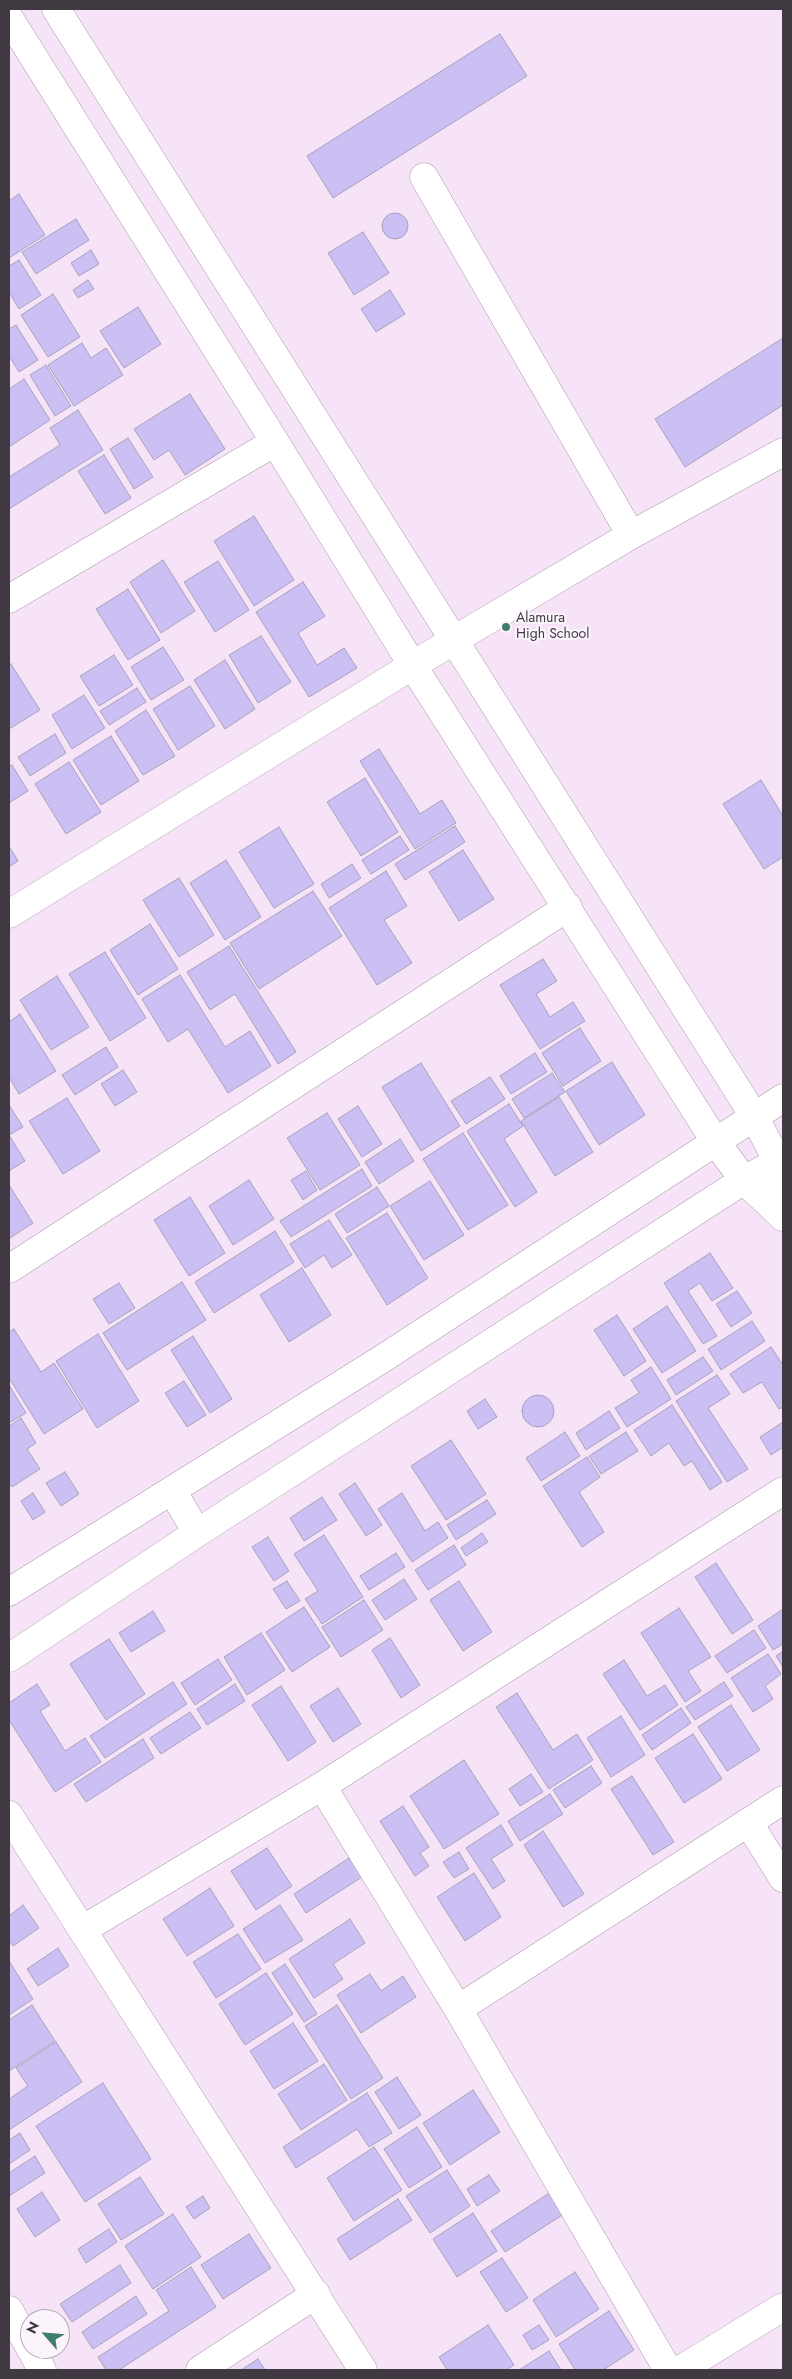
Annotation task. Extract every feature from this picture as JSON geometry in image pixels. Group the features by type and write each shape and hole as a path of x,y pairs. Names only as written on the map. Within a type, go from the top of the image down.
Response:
{"street":[{"path":"56,9 754,1116 781,1160 783,1193"},
{"path":"9,18 413,666 715,1141 744,1180 783,1217"},
{"path":"424,177 631,535"},
{"path":"9,599 275,442"},
{"path":"9,914 454,640 631,535 783,452"},
{"path":"9,1269 568,907"},
{"path":"9,1592 382,1359 783,1098"},
{"path":"9,1658 744,1180 781,1160"},
{"path":"172,1490 197,1534"},
{"path":"82,1930 322,1786 783,1491"},
{"path":"322,1786 458,2009 668,2370"},
{"path":"458,2009 783,1800"},
{"path":"9,1814 363,2370"},
{"path":"748,1822 783,1878"},
{"path":"200,2370 316,2294"},
{"path":"680,2370 783,2307"},
{"path":"9,2310 20,2330"},
{"path":"36,2359 42,2370"}],"building":[{"path":"500,34 527,76 333,198 307,156"},
{"path":"19,194 45,235 9,258 9,201"},
{"path":"395,213 404,217 408,226 404,235 395,239 386,235 382,226 386,217"},
{"path":"76,219 89,240 36,274 22,252"},
{"path":"363,232 389,273 354,295 328,253"},
{"path":"91,250 99,264 79,276 71,263"},
{"path":"19,260 41,295 19,309 9,292 9,266"},
{"path":"88,280 94,289 78,298 73,290"},
{"path":"390,290 405,314 376,332 361,309"},
{"path":"53,294 80,337 48,357 21,315"},
{"path":"138,307 161,344 124,368 100,331"},
{"path":"16,325 38,360 19,372 9,356 9,329"},
{"path":"783,338 783,405 685,467 655,419"},
{"path":"82,343 91,358 106,348 123,375 74,406 48,365"},
{"path":"46,365 71,406 55,416 30,375"},
{"path":"24,379 50,420 9,447 9,389"},
{"path":"190,394 225,449 185,475 169,450 154,460 134,429"},
{"path":"78,410 103,450 9,509 9,477 60,445 50,428"},
{"path":"128,438 153,477 134,489 110,449"},
{"path":"104,455 131,498 105,514 78,471"},
{"path":"254,516 294,580 254,606 214,541"},
{"path":"163,560 195,611 161,633 130,582"},
{"path":"218,561 249,610 215,632 184,582"},
{"path":"303,582 325,616 298,633 317,665 344,648 357,668 309,697 256,612"},
{"path":"128,589 160,640 128,660 96,609"},
{"path":"261,636 291,682 258,703 229,655"},
{"path":"163,647 184,680 151,700 131,667"},
{"path":"114,655 133,685 99,706 80,676"},
{"path":"225,660 255,709 225,729 194,680"},
{"path":"11,664 40,710 9,729 9,665"},
{"path":"190,686 215,726 178,750 153,709"},
{"path":"137,688 146,702 109,725 100,711"},
{"path":"84,695 105,728 72,749 52,715"},
{"path":"146,710 175,756 143,775 115,731"},
{"path":"55,734 66,753 30,776 18,757"},
{"path":"111,736 139,781 101,805 73,760"},
{"path":"379,749 420,814 442,800 456,823 415,849 360,761"},
{"path":"69,762 101,812 66,834 35,784"},
{"path":"12,765 28,791 9,803 9,767"},
{"path":"365,778 398,832 361,856 327,802"},
{"path":"761,780 783,816 783,857 764,869 723,804"},
{"path":"455,826 465,842 405,880 395,864"},
{"path":"279,827 314,884 274,908 239,852"},
{"path":"400,836 409,850 371,874 362,860"},
{"path":"9,846 18,861 9,867"},
{"path":"463,850 494,899 459,921 429,872"},
{"path":"226,860 261,917 225,940 190,883"},
{"path":"352,864 361,878 329,898 321,884"},
{"path":"386,871 407,906 384,920 412,963 377,985 329,908"},
{"path":"179,878 214,935 179,957 143,900"},
{"path":"313,891 342,936 259,989 230,943"},
{"path":"150,924 178,969 138,995 110,950"},
{"path":"229,946 296,1052 278,1064 235,994 210,1010 187,972"},
{"path":"105,952 146,1018 110,1041 69,974"},
{"path":"543,959 557,981 536,994 550,1017 573,1002 585,1021 540,1049 500,985"},
{"path":"180,975 225,1047 250,1031 271,1066 228,1093 188,1029 168,1042 142,999"},
{"path":"57,976 89,1027 51,1050 20,1000"},
{"path":"20,1014 56,1071 19,1094 9,1077 9,1022"},
{"path":"580,1028 601,1061 563,1086 542,1053"},
{"path":"106,1047 118,1067 75,1095 62,1075"},
{"path":"535,1053 547,1072 511,1094 500,1076"},
{"path":"612,1062 645,1115 599,1145 566,1091"},
{"path":"421,1063 460,1126 421,1151 382,1087"},
{"path":"123,1070 137,1092 115,1106 101,1084"},
{"path":"552,1073 565,1092 524,1118 512,1099"},
{"path":"490,1077 505,1099 466,1124 451,1101"},
{"path":"559,1097 593,1152 555,1176 521,1121"},
{"path":"67,1098 100,1151 63,1174 29,1121"},
{"path":"509,1104 523,1126 504,1139 537,1192 515,1207 467,1131"},
{"path":"9,1105 23,1127 9,1135"},
{"path":"358,1106 382,1144 362,1157 338,1119"},
{"path":"327,1113 360,1165 320,1190 287,1138"},
{"path":"463,1133 508,1205 468,1230 423,1159"},
{"path":"9,1135 25,1161 9,1171"},
{"path":"400,1139 414,1161 379,1184 365,1162"},
{"path":"362,1169 372,1186 291,1237 280,1221"},
{"path":"306,1171 317,1190 303,1200 291,1180"},
{"path":"249,1180 274,1219 233,1245 209,1206"},
{"path":"430,1181 464,1235 424,1260 390,1206"},
{"path":"9,1185 33,1223 10,1238 9,1235"},
{"path":"377,1187 389,1206 347,1233 335,1214"},
{"path":"190,1197 225,1253 189,1276 154,1220"},
{"path":"387,1213 428,1278 387,1305 346,1238"},
{"path":"329,1220 352,1255 332,1268 324,1255 305,1268 290,1244"},
{"path":"275,1231 294,1262 214,1313 195,1282"},
{"path":"710,1253 733,1288 712,1301 700,1283 688,1291 717,1336 703,1344 664,1283"},
{"path":"302,1268 331,1315 289,1342 260,1295"},
{"path":"182,1282 206,1320 127,1370 103,1333"},
{"path":"119,1283 135,1308 109,1324 93,1299"},
{"path":"737,1291 752,1313 731,1327 716,1304"},
{"path":"667,1306 696,1351 662,1373 633,1329"},
{"path":"617,1315 646,1361 624,1376 594,1330"},
{"path":"752,1321 765,1341 721,1370 708,1349"},
{"path":"14,1329 41,1372 54,1363 83,1409 44,1434 9,1378 9,1332"},
{"path":"98,1334 139,1401 97,1428 56,1361"},
{"path":"193,1336 232,1399 210,1413 171,1350"},
{"path":"771,1347 783,1365 783,1407 779,1409 762,1382 743,1393 730,1374"},
{"path":"703,1357 713,1371 676,1395 667,1380"},
{"path":"651,1367 671,1399 627,1427 615,1408 639,1393 631,1380"},
{"path":"717,1375 730,1394 708,1408 748,1469 727,1482 676,1401"},
{"path":"184,1381 206,1415 187,1427 165,1393"},
{"path":"9,1385 26,1413 9,1423"},
{"path":"538,1395 544,1396 549,1400 553,1405 553,1417 549,1422 544,1426 538,1427 532,1426 527,1422 523,1417 522,1411 523,1405 527,1400 532,1396"},
{"path":"485,1399 497,1417 478,1429 467,1411"},
{"path":"672,1405 722,1482 710,1490 692,1461 684,1466 669,1443 651,1456 634,1430"},
{"path":"609,1411 620,1428 586,1450 576,1433"},
{"path":"21,1418 36,1443 27,1449 40,1469 12,1487 9,1483 9,1426"},
{"path":"783,1422 783,1447 771,1455 760,1437"},
{"path":"565,1432 580,1456 541,1481 526,1458"},
{"path":"626,1432 638,1451 601,1474 589,1456"},
{"path":"451,1440 486,1494 446,1520 411,1466"},
{"path":"587,1457 600,1477 579,1492 604,1532 582,1547 543,1486"},
{"path":"65,1472 79,1494 61,1506 46,1483"},
{"path":"355,1483 382,1525 366,1536 339,1494"},
{"path":"33,1493 45,1512 33,1520 21,1501"},
{"path":"402,1493 425,1531 438,1522 448,1538 412,1562 378,1509"},
{"path":"322,1497 337,1520 304,1541 290,1518"},
{"path":"487,1500 496,1514 456,1540 447,1525"},
{"path":"482,1533 488,1542 466,1556 461,1548"},
{"path":"324,1535 363,1597 322,1624 305,1599 318,1591 294,1554"},
{"path":"268,1537 289,1571 274,1581 252,1547"},
{"path":"454,1545 466,1565 428,1590 415,1570"},
{"path":"396,1553 405,1567 369,1590 360,1576"},
{"path":"716,1563 753,1620 732,1634 695,1577"},
{"path":"404,1579 417,1599 385,1620 372,1600"},
{"path":"287,1581 300,1601 286,1609 273,1589"},
{"path":"459,1581 492,1632 463,1651 430,1600"},
{"path":"364,1600 383,1630 341,1657 322,1627"},
{"path":"304,1607 330,1647 292,1672 266,1632"},
{"path":"679,1608 711,1657 688,1671 701,1691 685,1702 641,1633"},
{"path":"783,1609 783,1644 773,1650 758,1626"},
{"path":"153,1611 165,1631 131,1652 119,1633"},
{"path":"754,1630 766,1648 727,1673 715,1656"},
{"path":"261,1633 285,1670 247,1695 224,1657"},
{"path":"390,1638 420,1685 401,1698 372,1650"},
{"path":"109,1639 145,1694 106,1720 70,1664"},
{"path":"783,1651 783,1667 776,1656"},
{"path":"768,1654 781,1674 765,1686 773,1699 753,1712 731,1678"},
{"path":"218,1659 232,1680 195,1705 181,1683"},
{"path":"624,1660 647,1696 665,1685 678,1705 640,1730 603,1674"},
{"path":"173,1682 187,1704 105,1758 90,1736"},
{"path":"724,1682 733,1696 695,1720 686,1707"},
{"path":"37,1684 50,1705 40,1711 65,1751 85,1738 101,1762 55,1792 9,1720 9,1703"},
{"path":"235,1684 245,1701 207,1725 197,1709"},
{"path":"281,1686 316,1742 288,1761 252,1705"},
{"path":"338,1688 361,1724 333,1742 310,1706"},
{"path":"517,1693 553,1750 577,1734 593,1760 549,1789 496,1707"},
{"path":"731,1705 760,1750 727,1771 698,1727"},
{"path":"681,1708 691,1723 652,1750 642,1735"},
{"path":"190,1712 201,1728 161,1754 150,1738"},
{"path":"621,1716 645,1755 611,1777 587,1738"},
{"path":"693,1734 722,1779 684,1803 655,1758"},
{"path":"143,1739 154,1758 86,1802 74,1784"},
{"path":"464,1760 499,1814 444,1849 410,1796"},
{"path":"591,1766 602,1783 565,1808 553,1790"},
{"path":"531,1774 543,1792 520,1806 509,1789"},
{"path":"632,1776 674,1842 653,1855 611,1789"},
{"path":"550,1794 563,1814 520,1841 508,1821"},
{"path":"403,1806 429,1847 420,1853 429,1866 415,1876 380,1821"},
{"path":"501,1825 513,1845 491,1859 505,1881 493,1889 466,1848"},
{"path":"543,1831 584,1894 563,1907 524,1845"},
{"path":"267,1848 292,1886 256,1910 231,1871"},
{"path":"459,1852 469,1869 454,1878 443,1862"},
{"path":"349,1858 362,1877 306,1913 294,1894"},
{"path":"474,1873 501,1917 465,1941 437,1897"},
{"path":"210,1888 234,1926 187,1956 163,1919"},
{"path":"23,1905 39,1928 13,1946 9,1940 9,1916"},
{"path":"280,1905 303,1940 265,1963 243,1929"},
{"path":"350,1919 365,1943 333,1964 343,1979 314,1998 289,1959"},
{"path":"238,1934 261,1969 216,1998 193,1962"},
{"path":"58,1948 69,1966 38,1986 27,1969"},
{"path":"9,1961 33,1999 9,2015"},
{"path":"285,1964 317,2014 304,2022 272,1973"},
{"path":"266,1973 293,2014 245,2045 219,2004"},
{"path":"370,1974 381,1991 403,1976 416,1997 361,2033 337,1995"},
{"path":"32,2005 55,2041 9,2071 9,2020"},
{"path":"337,2005 383,2078 351,2099 305,2026"},
{"path":"293,2023 318,2061 274,2089 250,2051"},
{"path":"56,2042 82,2082 9,2130 9,2099 28,2086 16,2068"},
{"path":"324,2064 347,2100 301,2130 278,2094"},
{"path":"397,2077 421,2115 399,2129 375,2092"},
{"path":"103,2083 151,2159 85,2202 36,2126"},
{"path":"473,2090 500,2132 450,2165 423,2123"},
{"path":"367,2093 392,2133 369,2147 357,2129 296,2168 283,2147"},
{"path":"417,2127 442,2167 409,2188 384,2149"},
{"path":"20,2133 30,2150 9,2164 9,2140"},
{"path":"374,2147 402,2190 354,2221 327,2178"},
{"path":"35,2156 45,2173 9,2196 9,2173"},
{"path":"447,2170 470,2206 430,2233 406,2196"},
{"path":"489,2175 500,2191 477,2206 467,2189"},
{"path":"140,2177 164,2214 121,2240 98,2204"},
{"path":"554,2190 567,2212 505,2252 491,2231"},
{"path":"42,2192 60,2220 35,2237 17,2209"},
{"path":"203,2196 210,2208 194,2219 186,2207"},
{"path":"398,2199 412,2220 350,2260 337,2239"},
{"path":"473,2213 497,2251 457,2277 433,2239"},
{"path":"173,2214 201,2257 153,2289 125,2246"},
{"path":"109,2229 117,2242 86,2263 78,2249"},
{"path":"249,2234 271,2268 223,2299 201,2265"},
{"path":"502,2258 528,2298 506,2312 480,2272"},
{"path":"120,2265 131,2283 72,2322 70,2319 70,2309 63,2309 60,2304"},
{"path":"191,2267 216,2307 119,2370 106,2370 98,2357 169,2311 156,2290"},
{"path":"575,2272 599,2309 556,2337 533,2300"},
{"path":"136,2296 147,2314 93,2349 82,2332"},
{"path":"609,2311 634,2350 603,2370 575,2370 559,2344"},
{"path":"488,2325 514,2365 506,2370 447,2370 439,2357"},
{"path":"539,2325 549,2340 532,2350 523,2335"},
{"path":"549,2351 561,2370 519,2370"},
{"path":"258,2359 265,2370 241,2370"}],"place":[{"name":"Alamura High School","path":"506,627"}]}
